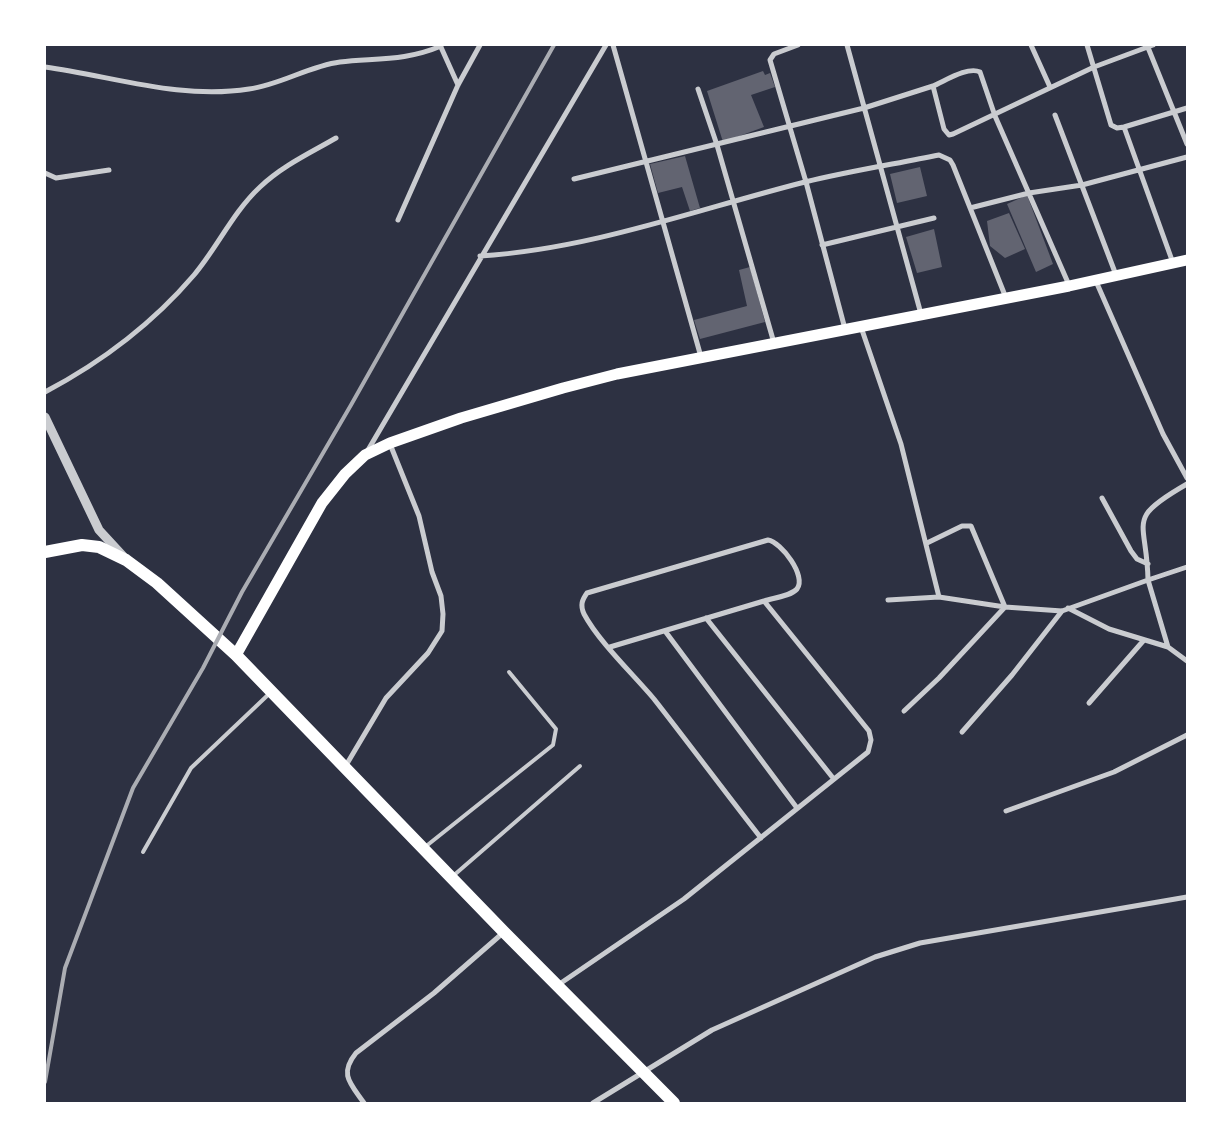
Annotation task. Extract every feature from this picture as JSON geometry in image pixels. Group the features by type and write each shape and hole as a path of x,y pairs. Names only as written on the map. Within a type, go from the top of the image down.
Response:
{"highway":[{"path":"45,552 61,548 99,547 126,560 157,583 236,655 272,691 504,932 674,1103"}],"main road":[{"path":"236,655 322,503 345,474 365,455 390,443 462,418 563,388 701,358 1069,286 1187,260"}],"street":[{"path":"398,220 458,85 480,45"},
{"path":"365,455 480,256 606,45"},
{"path":"613,45 701,358"},
{"path":"798,45 774,54 770,60 806,182 845,330"},
{"path":"847,45 922,315"},
{"path":"1031,45 1050,87"},
{"path":"1087,45 1108,120 1117,128 1175,113 1187,108"},
{"path":"45,67 148,87 221,92 250,89 338,62 404,58 422,54 440,46 458,85"},
{"path":"933,86 944,129 949,135 995,116 1050,87 1094,67 1149,46 1187,144"},
{"path":"574,179 864,108 976,70 983,79 995,116 1069,286"},
{"path":"698,90 717,145 774,344"},
{"path":"1056,115 1116,275"},
{"path":"1124,127 1173,263"},
{"path":"45,392 94,364 155,314 194,275 259,188 284,167 336,138"},
{"path":"480,256 527,253 663,222 806,182 939,155 945,157 953,164 1006,298"},
{"path":"970,208 1029,193 1082,185 1187,157"},
{"path":"45,173 56,178 108,170"},
{"path":"822,245 898,229 934,218"},
{"path":"1094,279 1163,434 1187,478"},
{"path":"861,326 901,444 940,597"},
{"path":"45,417 99,530 126,560"},
{"path":"344,767 386,698 428,653 442,631 441,596 432,572 419,516 390,443"},
{"path":"1168,647 1148,580 1148,564 1142,528 1149,509 1160,499 1187,484"},
{"path":"1102,498 1131,551 1137,559 1148,564"},
{"path":"926,543 962,526 971,526 1005,607"},
{"path":"610,647 794,592 800,583 800,575 779,544 768,540 587,593 582,599 584,614 610,647 653,698 761,838"},
{"path":"962,732 1012,675 1062,611 1187,567"},
{"path":"888,600 940,597 1005,607 1062,611"},
{"path":"558,985 684,899 833,778 868,752 872,740 869,731 764,601"},
{"path":"904,711 939,678 1005,607"},
{"path":"1068,608 1109,629 1168,647 1187,661"},
{"path":"706,618 833,778"},
{"path":"665,631 797,808"},
{"path":"1088,703 1144,640"},
{"path":"1006,812 1114,772 1187,735"},
{"path":"593,1103 712,1030 876,958 920,943 1187,897"},
{"path":"364,1103 349,1082 346,1073 348,1064 356,1053 434,993 504,932"}],"lane":[{"path":"423,848 553,745 556,729 509,672"},
{"path":"143,852 192,768 272,691"},
{"path":"452,878 580,766"}],"building":[{"path":"763,71 765,75 770,73 775,87 751,95 764,127 723,142 707,91"},
{"path":"685,156 700,208 690,211 682,187 658,193 650,164"},
{"path":"920,167 927,196 897,203 890,174"},
{"path":"1027,195 1053,264 1036,272 1007,204"},
{"path":"1009,213 1025,249 1005,258 990,246 987,221"},
{"path":"934,229 942,267 917,273 906,237"},
{"path":"750,267 765,322 700,339 694,320 747,306 739,270"}],"railway":[{"path":"45,1082 65,968 133,788 203,668 242,592 351,405 554,45"}]}
